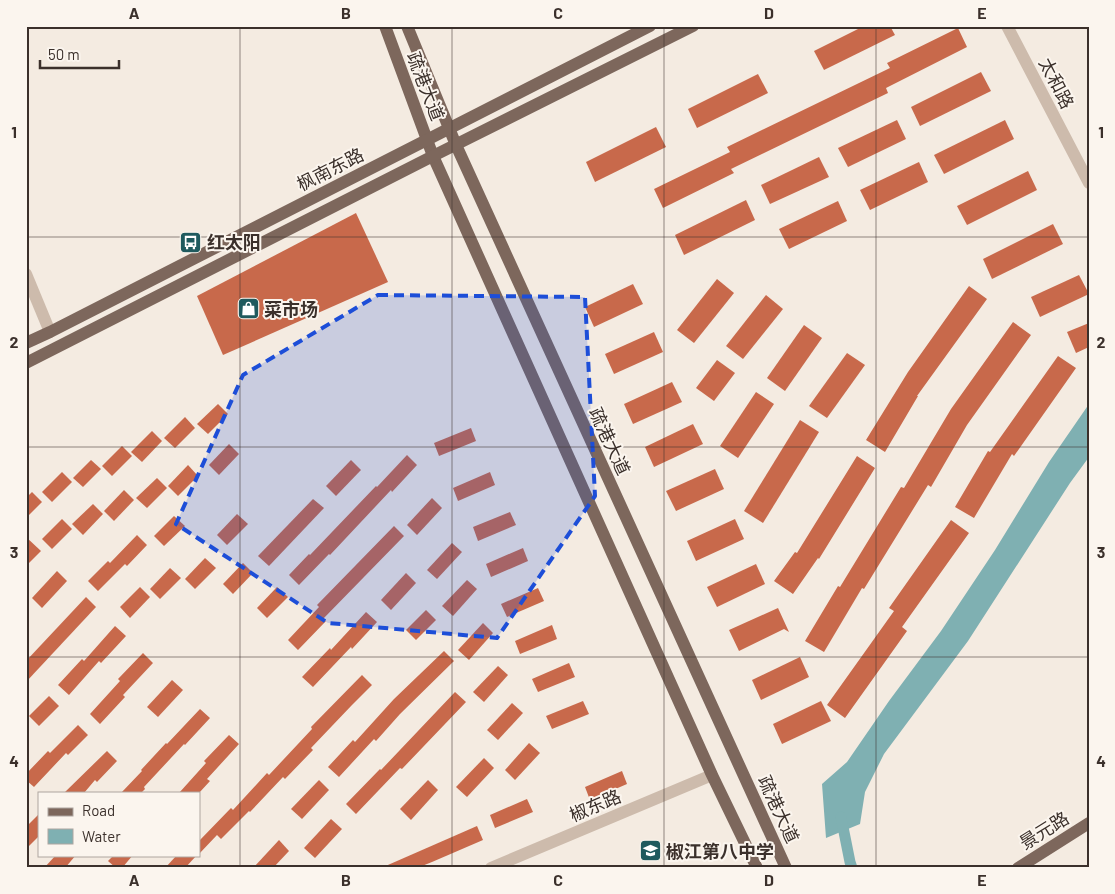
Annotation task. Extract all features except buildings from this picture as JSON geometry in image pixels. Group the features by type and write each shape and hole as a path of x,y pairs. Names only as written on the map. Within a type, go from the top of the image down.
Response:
{"main road":[{"name":"疏港大道","path":"385,26 433,156 712,775 757,868"},
{"name":"疏港大道","path":"408,26 456,145 786,868"},
{"name":"枫南东路","path":"26,343 650,26"},
{"path":"26,363 693,26"},
{"name":"景元路","path":"1018,868 1089,822"}],"street":[{"name":"太和路","path":"1007,26 1089,183"},
{"path":"26,274 50,332"},
{"name":"椒东路","path":"490,868 712,775"}],"highlighted area":[{"path":"378,295 585,297 595,496 497,638 328,623 176,524 243,375"}],"water":[{"path":"1089,404 1089,457 1070,483 968,641 884,754 865,792 860,824 826,838 822,784 847,762 941,631 995,550 1049,462"}],"waterway":[{"path":"841,817 852,868"}],"place":[{"name":"红太阳","path":"191,242"},
{"name":"菜市场","path":"248,309"},
{"name":"椒江第八中学","path":"650,851"}]}
